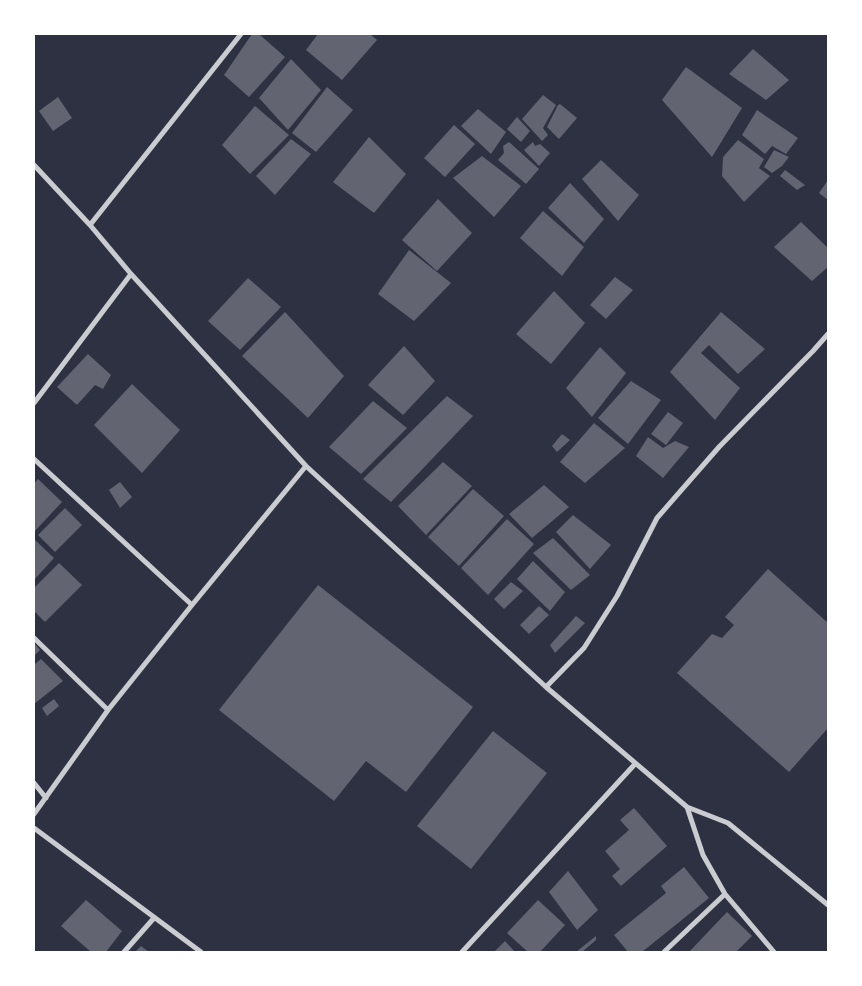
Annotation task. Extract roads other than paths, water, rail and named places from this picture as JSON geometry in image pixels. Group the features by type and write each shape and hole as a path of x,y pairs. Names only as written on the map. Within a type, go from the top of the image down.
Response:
{"street":[{"path":"90,225 241,34"},
{"path":"34,165 306,466 546,688 635,764 687,807 728,822 828,905"},
{"path":"34,403 131,274"},
{"path":"546,688 584,648 617,596 657,518 719,447 828,334"},
{"path":"34,459 192,604"},
{"path":"34,814 108,710 192,604 306,466"},
{"path":"34,638 108,710"},
{"path":"462,952 635,764"},
{"path":"34,783 46,798"},
{"path":"687,807 703,855 725,894 774,952"},
{"path":"34,828 200,952"},
{"path":"664,952 725,894"},
{"path":"124,952 154,918"}]}
